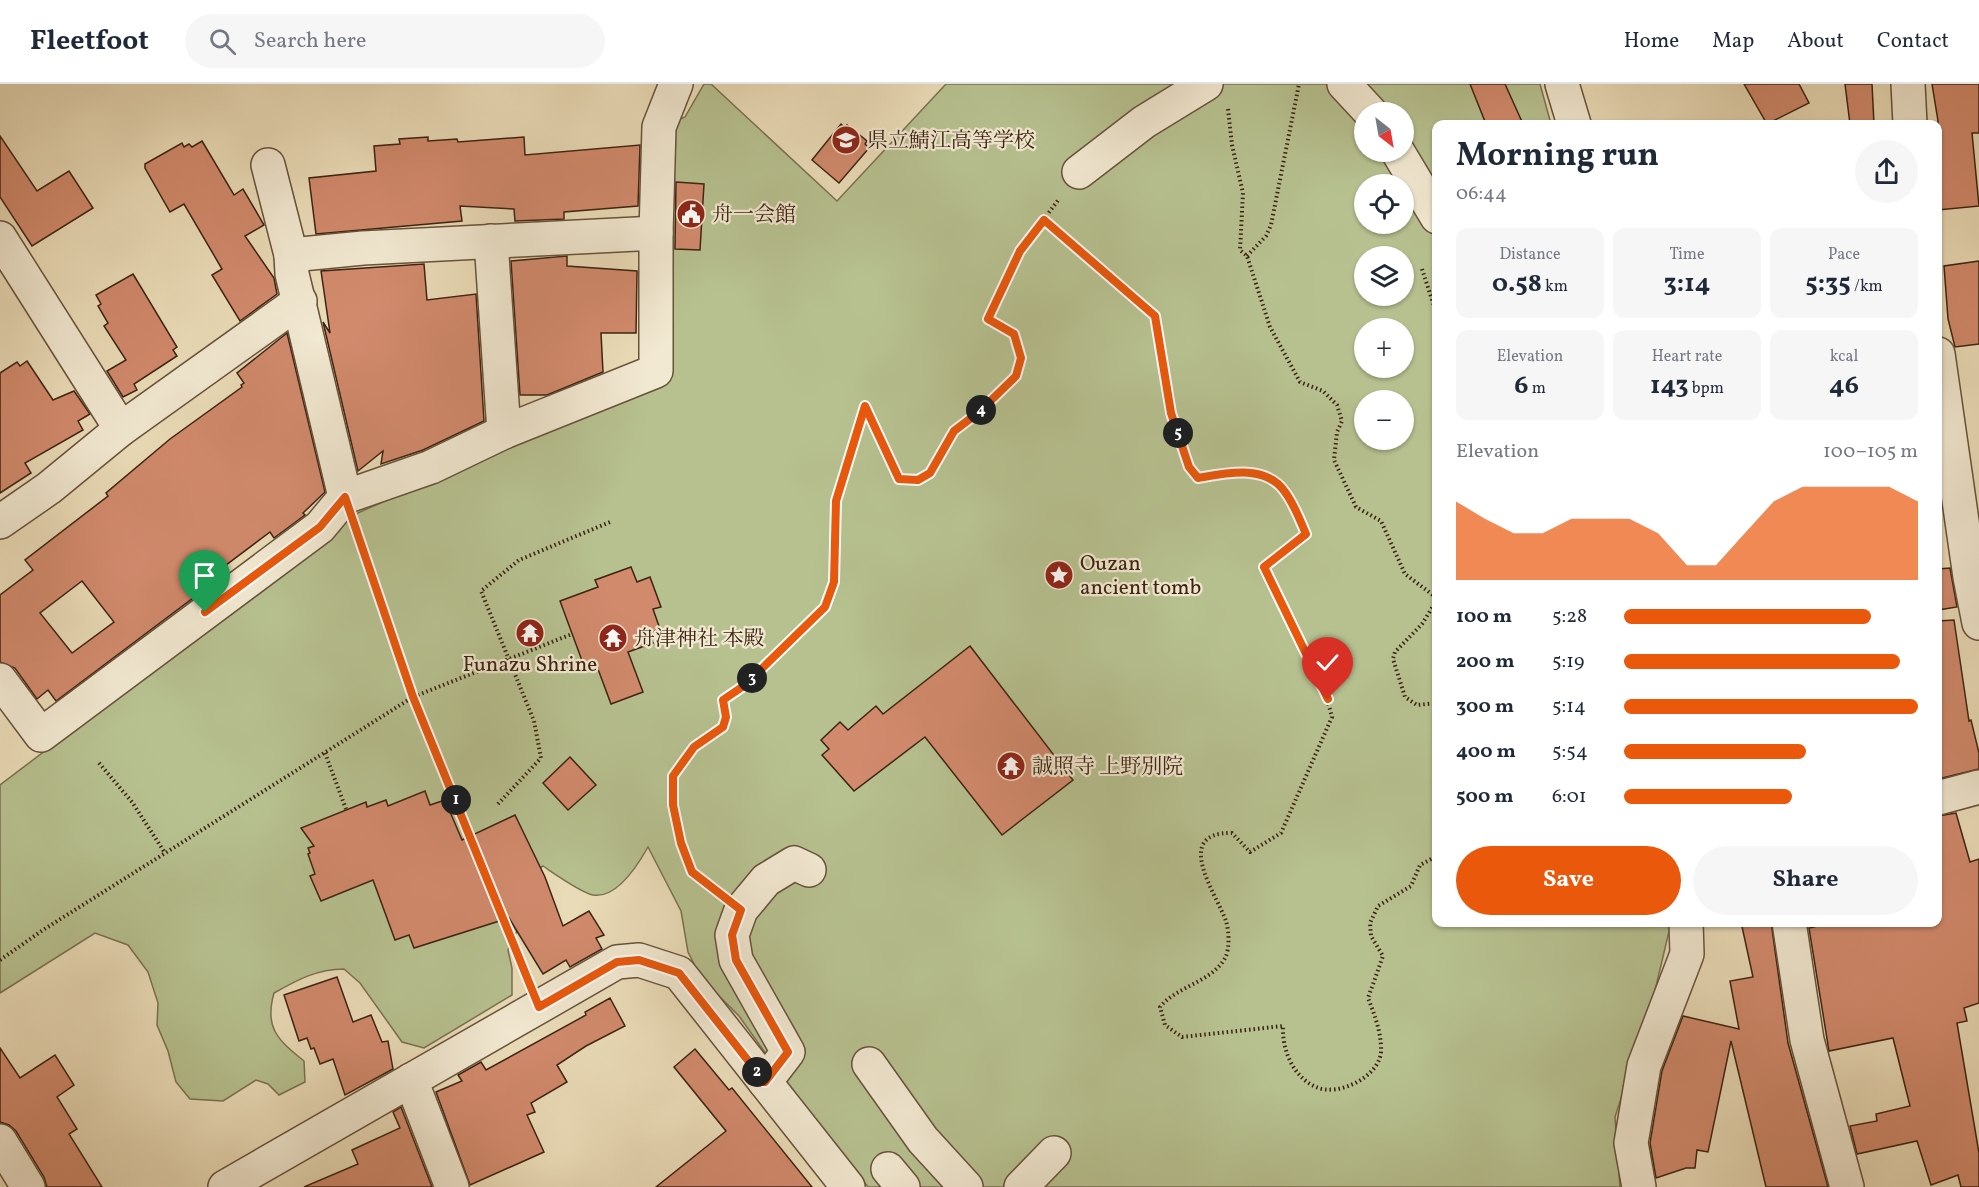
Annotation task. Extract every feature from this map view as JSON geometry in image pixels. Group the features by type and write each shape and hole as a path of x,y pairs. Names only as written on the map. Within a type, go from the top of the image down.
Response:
{"street":[{"path":"0,680 41,735 320,527 345,497 431,467 504,432 656,371 659,127 676,84"},
{"path":"1344,84 1361,102"},
{"path":"1562,84 1573,120"},
{"path":"1908,84 1910,120"},
{"path":"1079,172 1144,123 1217,94"},
{"path":"1404,162 1432,209"},
{"path":"268,165 291,255 292,274 345,497"},
{"path":"291,255 363,248 656,233"},
{"path":"0,238 121,429"},
{"path":"491,241 504,432"},
{"path":"0,522 49,488 121,429 300,302"},
{"path":"1942,379 1974,576 1979,623"},
{"path":"1942,797 1979,787"},
{"path":"765,1082 788,1052 736,960 732,935 741,910 766,880 794,863 809,870"},
{"path":"1640,1187 1631,1143 1644,1066 1688,954 1686,927"},
{"path":"1789,927 1807,1040 1847,1187"},
{"path":"238,1184 411,1080 617,962 639,960 679,973 848,1187"},
{"path":"869,1064 922,1140 966,1187"},
{"path":"411,1080 452,1187"},
{"path":"0,1141 28,1187"},
{"path":"1021,1187 1054,1153"}],"path":[{"path":"1248,256 1266,236 1271,225 1299,84"},
{"path":"1217,94 1243,193 1240,250 1248,256 1270,327 1300,382 1323,391 1337,405 1342,421 1337,432 1334,460 1356,507 1381,521 1405,574 1432,595"},
{"path":"741,910 692,872 679,834 673,805 673,776 694,747 723,727 726,717 723,700 745,685 825,607 834,582 836,501 865,406 899,479 918,480 930,473 954,431 979,412 1016,376 1021,358 1014,334 988,319 1020,251 1079,172"},
{"path":"1044,220 1155,316 1171,413 1189,467 1198,478 1233,472 1261,474 1285,490 1306,534 1264,567 1328,699 1332,717 1281,833 1250,852 1233,833 1212,836 1204,845 1201,859 1203,873 1226,922 1227,956 1215,970 1166,1000 1160,1007 1166,1026 1182,1037 1283,1026 1285,1051 1300,1077 1318,1088 1343,1088 1367,1078 1378,1063 1381,1051 1375,1016 1368,998 1383,956 1371,936 1370,923 1378,906 1411,886 1420,866 1432,859"},
{"path":"1422,269 1432,300"},
{"path":"345,497 413,697 539,1007"},
{"path":"498,804 541,758 534,721 481,591 519,560 610,522"},
{"path":"1432,607 1422,624 1395,652 1393,659 1405,697 1417,705 1432,704"},
{"path":"0,960 413,697 572,633"},
{"path":"325,753 346,809"},
{"path":"99,763 132,802 165,853"}],"green space":[{"name":"Ouzan ancient tomb","path":"704,84 711,84 837,201 946,84 1540,84 1550,120 1432,120 1432,927 1670,927 1653,999 1615,1117 1620,1187 868,1187 794,1093 739,1016 701,978 688,952 681,911 648,847 619,886 602,895 593,895 581,890 543,866 507,889 517,931 508,950 512,968 512,995 424,1048 402,1042 360,983 344,969 316,973 274,993 271,1005 272,1024 280,1039 304,1061 305,1082 279,1095 268,1084 256,1080 223,1101 190,1099 176,1082 168,1051 157,1025 158,1003 148,972 128,945 95,933 0,993 0,785 328,536 351,516 621,397 668,383 665,323 671,123 685,117"}],"building":[{"path":"1470,84 1505,84 1521,120 1484,120"},
{"path":"1744,84 1799,84 1809,103 1775,120 1765,120"},
{"path":"1845,84 1872,84 1874,120 1850,120"},
{"path":"1932,84 1979,84 1979,133 1972,133 1979,206 1942,210 1942,120 1938,120"},
{"path":"841,124 844,127 847,125 867,141 865,144 869,148 839,183 812,160"},
{"path":"0,136 37,191 69,171 93,208 32,246 0,197"},
{"path":"428,137 428,141 457,139 458,142 524,137 525,155 640,145 638,206 564,212 564,219 515,221 514,209 460,206 462,221 316,234 309,178 376,171 374,146 400,144 399,139"},
{"path":"202,141 234,195 243,189 264,225 245,236 274,278 277,294 240,321 212,275 222,269 184,204 170,212 145,168 145,164 182,143 184,147 189,144 192,147"},
{"path":"676,182 704,184 700,250 675,249"},
{"path":"567,256 567,266 637,271 636,333 601,333 603,372 547,395 520,395 511,261"},
{"path":"1979,261 1979,344 1955,347 1948,319 1944,266"},
{"path":"424,264 427,300 476,294 484,421 423,450 381,464 383,451 358,471 323,322 330,333 321,271"},
{"path":"133,274 177,347 173,350 177,356 134,384 137,390 123,397 107,371 126,360 104,326 108,323 98,306 101,304 96,295"},
{"path":"287,333 325,492 303,513 305,515 274,538 270,532 189,593 193,598 56,701 48,690 37,699 15,668 0,662 0,595 33,570 25,560 108,496 106,493 170,439 242,387 244,383 237,373","holes":["82,581 114,622 72,653 40,613"]},
{"path":"27,361 53,400 74,391 90,414 78,421 83,430 25,463 31,473 0,493 0,373 17,362 20,366"},
{"name":"舟津神社 本殿","path":"631,567 637,582 650,577 661,607 653,609 660,629 649,633 653,643 628,652 643,692 611,704 595,661 584,666 560,601 598,587 595,580"},
{"path":"1950,568 1957,607 1942,609 1942,569"},
{"path":"1954,620 1969,721 1971,720 1979,753 1979,769 1942,778 1942,621"},
{"path":"970,646 1073,780 1002,835 925,737 854,791 822,755 829,749 821,740 840,722 848,730 876,706 883,714"},
{"path":"570,757 596,785 568,810 543,783"},
{"path":"425,791 430,805 445,800 462,840 515,815 545,877 563,926 589,911 604,935 596,938 602,949 570,967 566,960 543,974 509,918 414,948 409,935 395,940 373,880 321,901 310,876 315,874 308,848 314,846 301,828 366,802 367,807 386,800 388,806"},
{"path":"1956,813 1970,862 1979,859 1979,1003 1964,1008 1967,1021 1957,1023 1979,1153 1979,1187 1961,1187 1958,1175 1931,1185 1917,1141 1857,1154 1850,1126 1877,1121 1876,1114 1910,1106 1893,1038 1829,1051 1809,928 1942,927 1942,815"},
{"path":"1742,927 1772,927 1788,1043 1828,1187 1766,1187 1731,1041 1708,1152 1697,1150 1695,1168 1686,1168 1656,1178 1650,1143 1662,1071 1683,1016 1739,1029 1730,981 1753,977"},
{"path":"337,977 353,1022 371,1015 382,1042 388,1041 393,1069 345,1095 333,1059 320,1064 307,1038 299,1041 284,995"},
{"path":"610,998 625,1026 586,1046 557,1065 567,1082 531,1103 535,1112 527,1115 544,1152 470,1185 436,1092 462,1081 458,1075 481,1062 486,1070 586,1015 585,1012"},
{"path":"0,1048 20,1078 55,1055 74,1085 57,1097 77,1129 69,1134 102,1187 47,1187 44,1177 16,1131 0,1122"},
{"path":"695,1049 729,1090 732,1088 812,1187 656,1187 726,1131 674,1067"},
{"path":"401,1107 432,1187 304,1187 358,1164 352,1150 400,1128 393,1112"}],"place":[{"name":"県立鯖江高等学校","path":"846,140"},
{"name":"舟一会館","path":"691,214"},
{"name":"Ouzan ancient tomb","path":"1059,575"},
{"name":"Funazu Shrine","path":"530,633"},
{"name":"舟津神社 本殿","path":"613,638"},
{"name":"誠照寺 上野別院","path":"1011,766"}],"route":[{"path":"205,612 320,527 345,497 413,697 539,1007 617,962 639,960 679,973 765,1082 788,1052 736,960 732,935 741,910 692,872 681,843 673,805 673,776 694,747 723,727 726,717 723,700 745,685 825,607 834,582 836,501 865,406 899,479 918,480 930,473 954,431 979,412 1016,376 1021,358 1014,334 988,319 1020,251 1044,220 1155,316 1171,413 1189,467 1198,478 1233,472 1261,474 1285,490 1306,534 1264,567 1328,699"}]}
